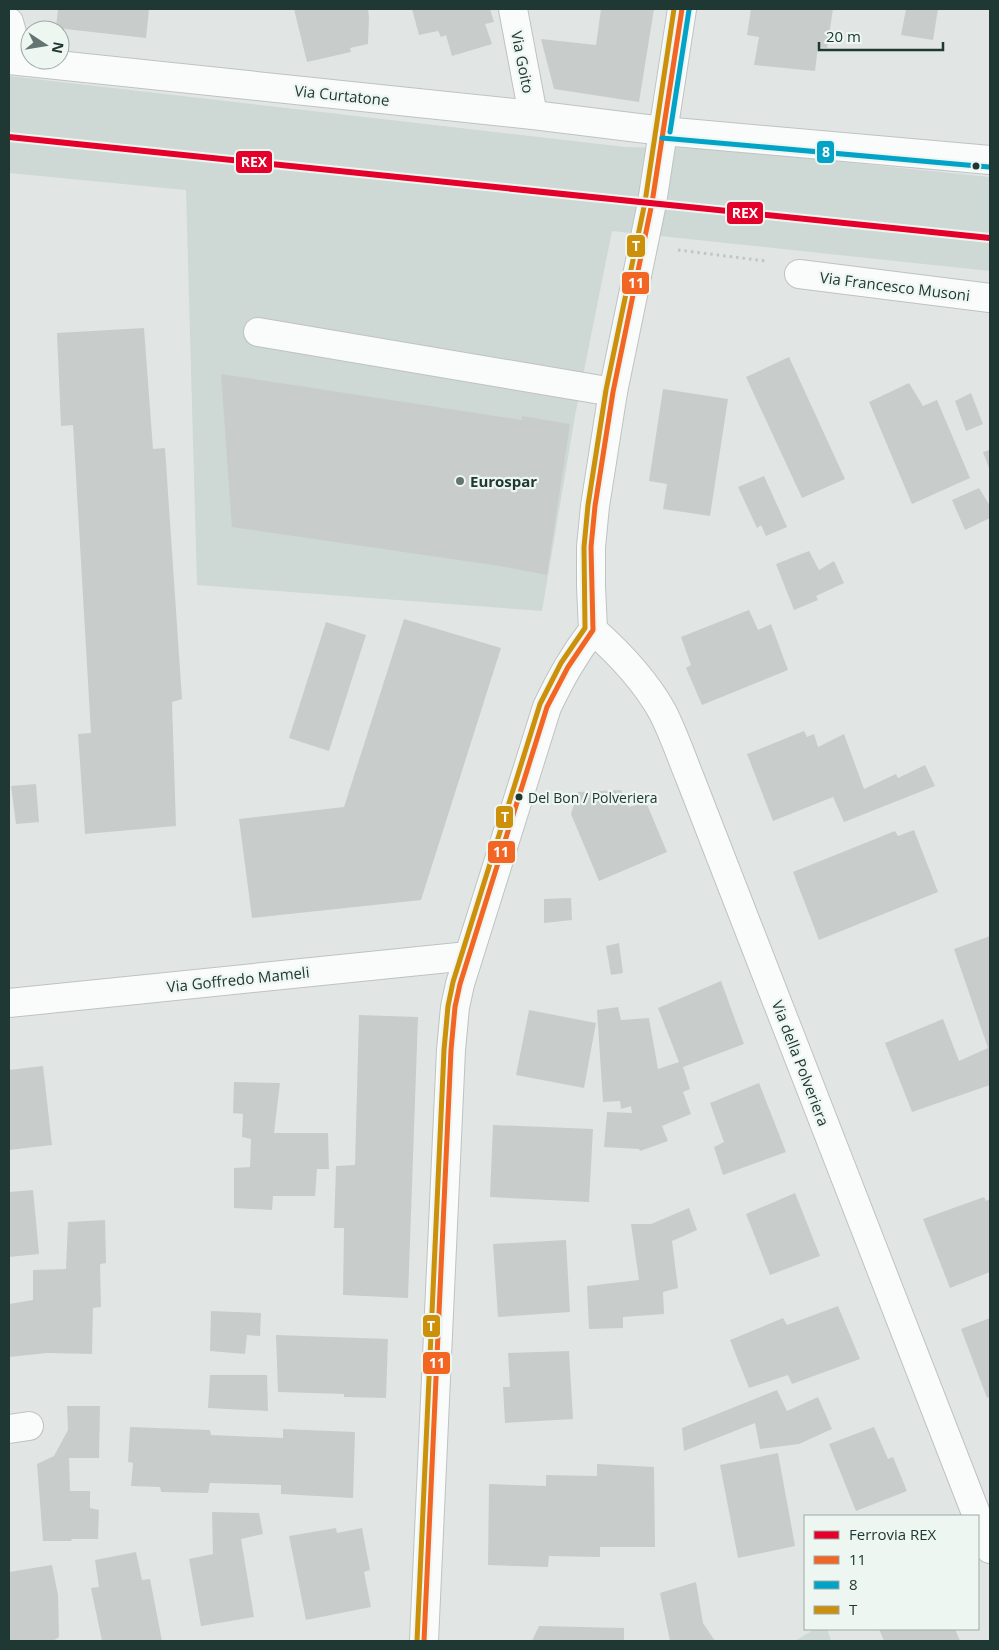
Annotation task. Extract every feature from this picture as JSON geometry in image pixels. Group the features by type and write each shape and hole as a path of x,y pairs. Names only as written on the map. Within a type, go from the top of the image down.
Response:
{"street":[{"name":"Via Goito","path":"513,9 533,115"},
{"path":"424,1641 451,1050 455,1007 468,956 547,708 562,676 577,651 593,630 591,547 595,506 614,392 644,245 664,131 682,9"},
{"path":"9,22 14,60"},
{"name":"Via Curtatone","path":"14,60 533,115 664,131 990,160"},
{"name":"Via Francesco Musoni","path":"799,274 990,298"},
{"path":"258,332 614,392"},
{"name":"Via della Polveriera","path":"593,630 623,657 646,686 662,712 690,778 977,1515"},
{"name":"Via Goffredo Mameli","path":"9,1003 468,956"},
{"name":"Via della Polveriera","path":"979,1520 990,1550"}],"path":[{"path":"644,245 781,263 799,274"}],"shaded area":[{"path":"9,76 626,147 716,149 990,177 990,271 612,231 575,416 542,611 197,585 186,190 9,173"},
{"path":"813,1630 827,1630 831,1641 795,1641"}],"building":[{"path":"58,9 149,9 146,38 70,30 70,20 57,20"},
{"path":"294,9 368,9 368,44 350,48 351,52 307,62"},
{"path":"412,9 490,9 494,22 485,24 492,44 452,56 446,35 441,37 438,31 419,35"},
{"path":"601,9 654,9 639,102 554,89 541,39 596,45"},
{"path":"751,9 833,9 827,48 818,47 815,71 754,65 759,37 747,35"},
{"path":"906,9 938,9 933,40 901,35"},
{"path":"144,328 153,449 165,448 182,699 172,702 176,826 85,834 78,734 91,733 73,425 61,426 57,333"},
{"path":"789,357 845,479 802,498 746,377"},
{"path":"221,374 522,420 522,416 570,424 547,575 500,566 232,527"},
{"path":"909,383 923,406 937,400 970,478 912,504 869,402"},
{"path":"663,389 728,399 710,516 663,509 667,484 649,481"},
{"path":"971,393 983,424 966,431 955,401"},
{"path":"990,450 990,471 983,452"},
{"path":"764,476 787,527 766,536 761,525 757,528 738,487"},
{"path":"979,488 990,506 990,518 965,530 952,500"},
{"path":"809,551 819,570 834,561 844,583 816,596 818,600 794,610 776,564"},
{"path":"749,610 758,630 771,624 788,670 702,705 686,668 691,665 681,637"},
{"path":"404,619 501,648 421,900 252,918 239,819 344,807"},
{"path":"326,622 366,635 329,751 289,738"},
{"path":"804,731 807,737 814,734 818,747 844,734 864,789 896,774 898,778 925,765 935,786 844,822 833,797 773,821 747,754"},
{"path":"36,784 39,822 16,824 11,786"},
{"path":"621,790 629,807 646,802 667,852 599,881 571,814 578,792"},
{"path":"914,830 938,892 819,940 793,872 895,831 898,836"},
{"path":"571,898 572,920 544,923 544,899"},
{"path":"990,936 990,1085 912,1112 885,1043 943,1019 959,1061 988,1048 954,949"},
{"path":"619,943 623,973 611,975 606,946"},
{"path":"721,981 744,1044 683,1067 690,1089 683,1092 691,1114 662,1126 668,1141 640,1151 639,1149 604,1147 607,1112 632,1113 631,1106 621,1109 620,1101 603,1102 597,1010 618,1007 621,1020 649,1018 658,1069 679,1062 658,1008"},
{"path":"529,1010 596,1023 584,1088 516,1075"},
{"path":"359,1015 418,1017 408,1298 343,1295 344,1228 334,1228 336,1166 355,1165"},
{"path":"43,1066 52,1145 9,1150 9,1070"},
{"path":"234,1082 280,1083 274,1133 328,1133 329,1169 317,1169 315,1196 273,1196 272,1210 234,1208 234,1168 250,1167 251,1139 242,1137 243,1114 233,1113"},
{"path":"759,1083 786,1152 723,1175 714,1147 724,1142 710,1103"},
{"path":"493,1125 593,1129 589,1202 490,1197"},
{"path":"33,1190 39,1254 9,1257 9,1192"},
{"path":"795,1193 820,1256 770,1275 746,1214"},
{"path":"984,1197 986,1201 990,1199 990,1272 950,1288 923,1219"},
{"path":"689,1208 697,1230 672,1241 678,1288 663,1292 664,1314 623,1317 623,1328 589,1329 587,1286 639,1280 631,1224 651,1224"},
{"path":"105,1220 106,1263 100,1264 101,1307 93,1308 92,1354 47,1353 9,1357 9,1304 33,1300 33,1270 66,1269 68,1222"},
{"path":"566,1240 570,1312 498,1317 493,1244"},
{"path":"838,1306 860,1359 792,1384 788,1375 749,1388 730,1340 783,1318 787,1325"},
{"path":"211,1311 261,1313 260,1336 247,1335 245,1354 210,1351"},
{"path":"990,1318 990,1396 987,1398 961,1329"},
{"path":"276,1335 388,1339 386,1398 344,1397 344,1394 278,1392"},
{"path":"569,1351 573,1419 505,1423 503,1387 510,1387 508,1353"},
{"path":"210,1375 267,1375 268,1411 208,1408"},
{"path":"777,1390 787,1411 818,1397 832,1429 799,1444 760,1449 755,1423 684,1451 682,1428"},
{"path":"67,1406 100,1406 99,1458 69,1458 70,1491 90,1491 90,1508 99,1510 98,1539 43,1541 37,1464 54,1456 68,1430"},
{"path":"130,1427 210,1430 211,1435 283,1438 283,1429 355,1432 353,1498 281,1494 281,1485 210,1483 208,1493 161,1492 160,1487 131,1486 133,1463 128,1462"},
{"path":"874,1427 888,1459 893,1457 907,1491 856,1511 829,1444"},
{"path":"778,1453 795,1546 738,1558 720,1465"},
{"path":"597,1464 654,1467 655,1547 600,1547 600,1557 549,1556 548,1567 488,1565 489,1484 546,1486 546,1475 597,1476"},
{"path":"212,1512 259,1513 263,1534 241,1539 254,1617 201,1626 189,1559 213,1554"},
{"path":"336,1528 337,1533 362,1528 370,1570 364,1572 371,1607 306,1620 289,1536"},
{"path":"136,1552 142,1580 150,1579 162,1641 102,1641 91,1588 99,1587 95,1560"},
{"path":"52,1565 58,1595 59,1637 53,1641 9,1641 9,1572"},
{"path":"696,1582 703,1623 715,1641 670,1641 660,1593"},
{"path":"539,1626 624,1628 624,1641 532,1641"},
{"path":"879,1630 955,1630 960,1641 884,1641"}],"rail line":[{"name":"REX","path":"9,137 990,238"}],"transit line":[{"name":"T","path":"417,1641 444,1050 448,1006 453,982 540,704 561,663 585,628 584,547 588,505 606,390 645,202 674,9"},
{"name":"11","path":"424,1641 451,1050 455,1007 460,984 547,707 568,667 593,630 591,547 595,506 613,392 652,203 682,9"},
{"name":"8","path":"670,132 689,10"},
{"name":"8","path":"662,138 989,167"}],"place":[{"name":"Eurospar","path":"460,481"},
{"name":"Del Bon / Polveriera","path":"519,797"}]}
